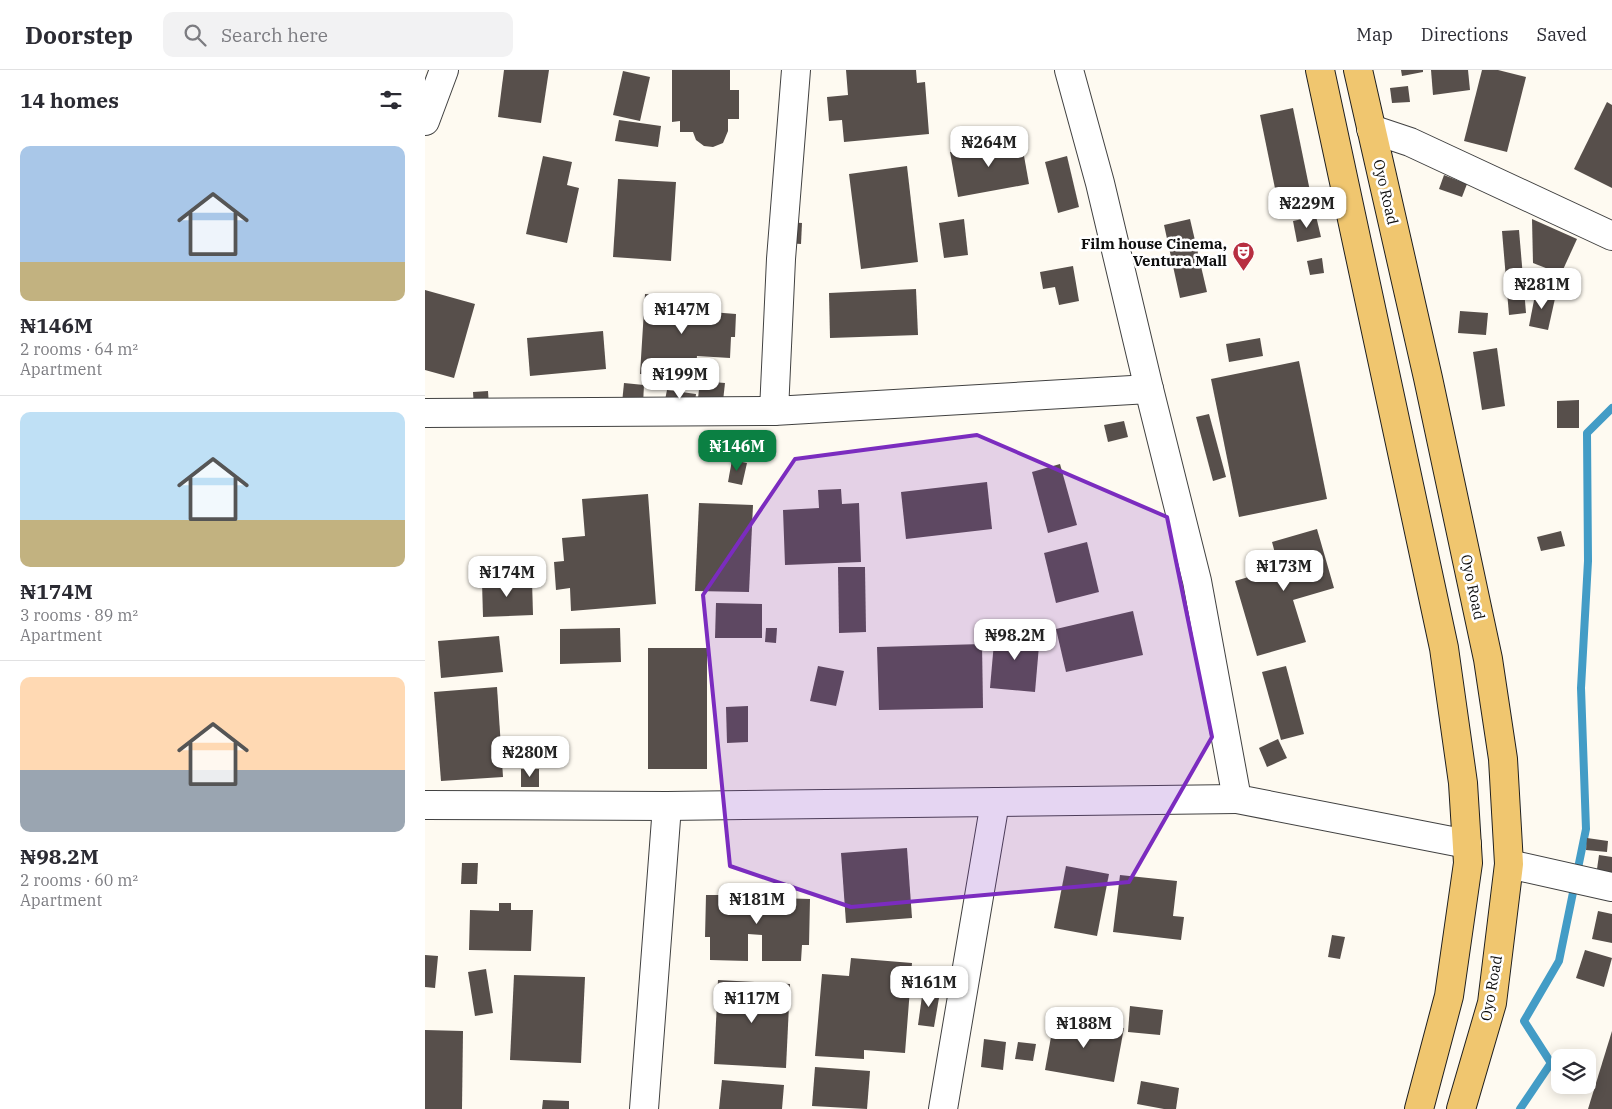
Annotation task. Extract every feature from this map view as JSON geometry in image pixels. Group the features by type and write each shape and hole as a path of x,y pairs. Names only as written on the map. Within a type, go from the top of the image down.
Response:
{"main road":[{"path":"1320,70 1444,648 1463,783 1467,862 1449,996 1419,1109"},
{"name":"Oyo Road","path":"1358,70 1428,378 1488,659 1503,759 1509,864 1491,1003 1461,1109"}],"street":[{"path":"425,121 445,70"},
{"path":"774,410 781,259 796,70"},
{"path":"1069,70 1100,183 1197,581 1237,799"},
{"path":"1371,130 1410,142 1612,236"},
{"path":"425,413 774,410 1149,389"},
{"path":"425,804 667,806 1237,799 1467,844"},
{"path":"943,1109 995,802"},
{"path":"645,1109 667,806"},
{"path":"1509,864 1612,887"}],"highlighted area":[{"path":"977,435 1167,517 1212,737 1129,882 851,907 730,866 703,595 795,459"}],"building":[{"path":"504,70 549,70 541,123 498,117"},
{"path":"672,70 730,70 730,90 739,90 739,119 728,119 728,131 723,143 713,147 704,146 696,140 693,132 680,132 680,121 672,122"},
{"path":"846,70 916,70 917,83 925,82 929,134 844,142 842,120 829,121 827,97 848,95"},
{"path":"1401,70 1423,70 1423,72 1402,76"},
{"path":"1431,70 1468,70 1470,90 1433,95"},
{"path":"1482,70 1498,70 1526,77 1507,152 1464,141"},
{"path":"623,71 650,77 640,121 613,115"},
{"path":"1408,86 1410,102 1392,103 1390,88"},
{"path":"1607,102 1612,105 1612,188 1574,169"},
{"path":"1293,108 1311,196 1278,203 1260,115"},
{"path":"619,120 661,126 658,147 615,141"},
{"path":"1021,139 1029,184 958,197 950,152"},
{"path":"543,156 572,162 567,185 579,188 567,243 526,234"},
{"path":"1067,156 1079,207 1058,213 1045,162"},
{"path":"907,166 918,262 861,269 849,174"},
{"path":"1444,175 1467,184 1462,197 1439,189"},
{"path":"618,179 676,182 671,261 613,257"},
{"path":"1316,216 1321,237 1297,242 1293,221"},
{"path":"964,219 968,255 944,258 939,223"},
{"path":"1190,219 1207,292 1180,298 1164,225"},
{"path":"1532,219 1577,239 1561,274 1533,263"},
{"path":"787,222 802,223 801,244 786,243"},
{"path":"1519,230 1526,313 1509,315 1502,231"},
{"path":"1322,258 1324,273 1310,275 1307,261"},
{"path":"1073,266 1079,301 1059,305 1055,287 1043,289 1040,272"},
{"path":"916,289 918,335 830,338 829,293"},
{"path":"425,290 475,304 454,378 425,370"},
{"path":"1536,290 1556,294 1548,330 1529,326"},
{"path":"645,294 700,297 699,311 736,314 735,337 731,337 730,358 697,356 695,378 640,374"},
{"path":"1460,311 1488,313 1486,335 1458,333"},
{"path":"603,331 606,369 530,376 527,338"},
{"path":"1260,338 1263,356 1229,362 1226,344"},
{"path":"1497,348 1505,406 1482,410 1473,352"},
{"path":"1299,361 1327,499 1239,517 1211,379"},
{"path":"700,381 725,383 723,401 698,398"},
{"path":"624,383 644,385 643,404 622,403"},
{"path":"667,390 696,394 694,409 664,405"},
{"path":"488,391 489,406 474,407 473,392"},
{"path":"1579,400 1579,428 1557,428 1557,401"},
{"path":"1209,414 1226,477 1213,481 1196,417"},
{"path":"1124,421 1128,437 1108,442 1104,425"},
{"path":"745,433 766,437 764,453 742,450"},
{"path":"732,460 747,463 742,485 728,482"},
{"path":"1060,464 1077,525 1048,533 1032,472"},
{"path":"987,482 992,529 906,539 901,492"},
{"path":"841,489 842,504 859,503 861,562 785,565 783,510 819,508 818,490"},
{"path":"648,494 656,604 571,611 570,588 556,590 554,562 564,561 562,538 585,536 582,499"},
{"path":"699,503 753,505 749,592 695,591"},
{"path":"1317,529 1334,588 1293,600 1306,642 1257,656 1235,581 1279,568 1272,542"},
{"path":"1561,531 1565,546 1541,551 1537,537"},
{"path":"1087,542 1099,592 1056,603 1044,553"},
{"path":"838,567 865,567 866,632 839,633"},
{"path":"532,580 533,615 483,617 482,582"},
{"path":"716,603 762,604 762,638 715,638"},
{"path":"1133,611 1143,655 1066,672 1056,629"},
{"path":"620,628 621,662 560,664 560,629"},
{"path":"766,628 777,628 776,643 765,642"},
{"path":"995,631 1040,634 1035,692 990,688"},
{"path":"499,636 503,672 441,678 438,641"},
{"path":"982,644 983,708 879,710 877,647"},
{"path":"648,648 707,648 707,769 648,769"},
{"path":"818,666 844,671 836,706 810,701"},
{"path":"1286,666 1304,734 1281,740 1262,672"},
{"path":"497,687 503,777 441,781 434,692"},
{"path":"748,706 748,742 727,743 726,707"},
{"path":"1278,739 1287,758 1267,767 1259,748"},
{"path":"521,769 539,769 539,787 521,787"},
{"path":"1587,838 1608,841 1607,852 1586,850"},
{"path":"907,848 912,918 846,923 841,853"},
{"path":"1599,855 1612,857 1612,878 1596,876"},
{"path":"462,863 478,863 477,884 461,884"},
{"path":"1066,866 1109,874 1097,936 1054,928"},
{"path":"1120,875 1177,881 1173,916 1184,917 1181,940 1113,932"},
{"path":"741,890 779,890 778,898 810,899 809,945 802,945 801,961 762,961 762,935 748,934 748,961 710,960 710,937 705,937 706,895 741,895"},
{"path":"499,903 511,903 511,910 533,910 531,951 469,950 470,910 499,911"},
{"path":"1598,911 1612,914 1612,943 1592,939"},
{"path":"1332,935 1345,937 1340,959 1328,957"},
{"path":"1585,950 1612,958 1604,987 1576,978"},
{"path":"425,955 438,956 435,988 425,987"},
{"path":"851,958 912,963 905,1053 864,1050 864,1059 815,1056 822,974 849,976"},
{"path":"486,969 493,1013 475,1016 468,972"},
{"path":"514,975 585,977 581,1063 510,1060"},
{"path":"718,980 790,984 786,1068 714,1064"},
{"path":"923,989 940,992 934,1027 918,1025"},
{"path":"1130,1006 1163,1010 1160,1035 1128,1032"},
{"path":"1055,1015 1124,1028 1114,1082 1045,1070"},
{"path":"425,1030 463,1031 462,1109 425,1109"},
{"path":"1612,1031 1612,1109 1588,1109 1593,1094 1596,1094 1596,1083"},
{"path":"984,1039 1006,1042 1003,1070 981,1067"},
{"path":"1018,1042 1036,1044 1033,1061 1015,1059"},
{"path":"815,1067 870,1071 867,1109 812,1106"},
{"path":"722,1080 784,1085 782,1109 719,1109"},
{"path":"1141,1081 1179,1088 1176,1109 1164,1109 1137,1104"},
{"path":"543,1100 569,1101 569,1109 542,1109"}],"waterway":[{"path":"1520,1109 1551,1063 1524,1021 1559,961 1586,829 1581,688 1588,561 1587,433 1612,408"}],"place":[{"name":"Film house Cinema, Ventura Mall","path":"1243,271"}]}
